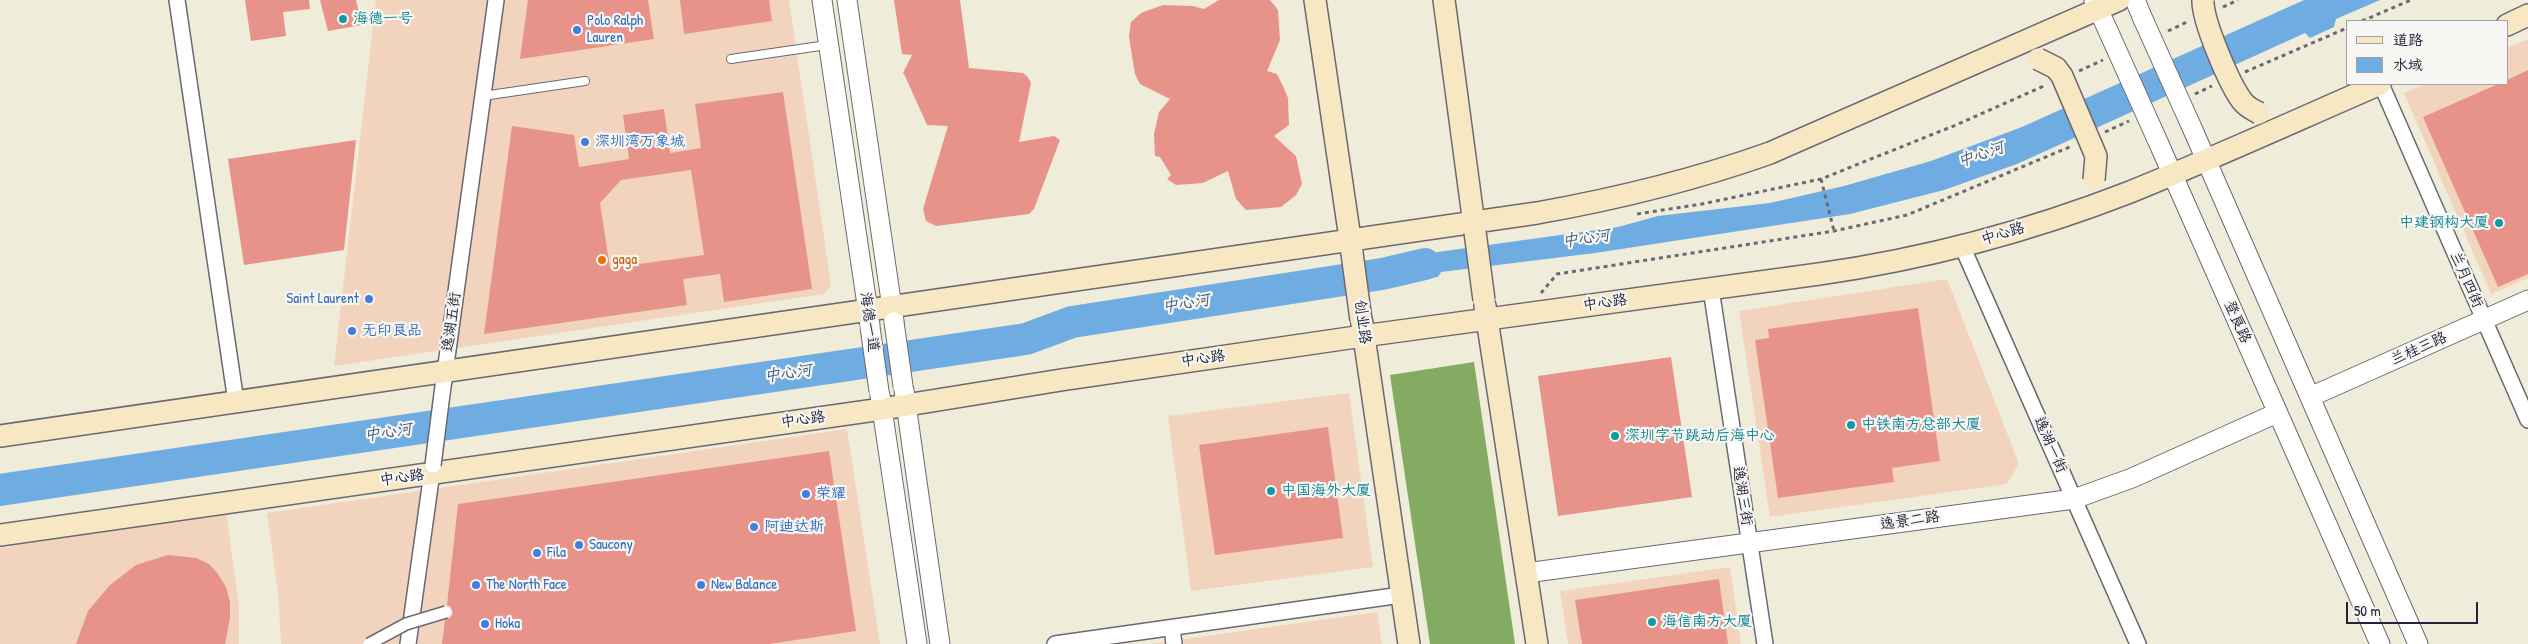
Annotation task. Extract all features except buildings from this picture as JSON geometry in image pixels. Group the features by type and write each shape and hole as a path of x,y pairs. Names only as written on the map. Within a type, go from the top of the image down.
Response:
{"main road":[{"name":"创业路","path":"1314,0 1409,644"},
{"path":"1444,0 1474,226 1537,644"},
{"path":"0,436 446,372 869,319 1351,246 1474,226 1594,202 1713,172 1770,153 1951,73 2096,5 2119,0"},
{"path":"2203,0 2206,21 2236,90 2243,102 2259,113 2268,116 2287,115 2347,98"},
{"path":"2508,25 2528,15"},
{"path":"1951,73 2009,58 2026,56 2038,59 2056,68 2062,76 2096,156 2094,180 2090,191 2081,200 2028,226"},
{"name":"中心路","path":"0,535 904,396 1061,380 1362,328 1486,309 1525,313 1854,269 1962,246 2092,206 2173,174 2378,85"}],"street":[{"path":"177,0 236,402"},
{"name":"逸湖五街","path":"408,644 496,0"},
{"name":"海德一道","path":"822,0 918,644"},
{"name":"海德一道","path":"848,0 940,644"},
{"path":"2135,0 2418,644"},
{"name":"登良路","path":"2096,5 2173,174 2380,644"},
{"name":"兰月四街","path":"2380,85 2528,420"},
{"name":"逸湖一街","path":"1962,246 2138,644"},
{"name":"逸湖三街","path":"1711,289 1765,644"},
{"name":"兰桂三路","path":"2310,397 2528,300"},
{"name":"逸景二路","path":"1526,573 2074,499 2114,485 2277,412"},
{"path":"1055,644 1401,595"},
{"path":"369,644 406,624 446,612"},
{"path":"1172,628 1174,644"}],"lane":[{"path":"731,60 829,45"},
{"path":"483,96 585,81"}],"path":[{"path":"2364,20 2411,0"},
{"path":"2240,74 2346,28"},
{"path":"2186,98 2213,86"},
{"path":"2096,136 2132,120"},
{"path":"1525,313 1557,274 1834,231 1907,215 2078,143"},
{"path":"1821,179 1834,231"}],"shaded area":[{"name":"深圳湾万象城","path":"376,0 789,0 831,285 824,294 334,366"},
{"name":"中建钢构大厦","path":"2528,39 2528,278 2491,294 2404,93 2423,85 2508,85 2508,48"},
{"path":"1947,279 2019,464 2007,484 1770,517 1739,311"},
{"path":"1349,393 1373,567 1191,591 1168,416"},
{"path":"847,429 880,644 281,644 278,593 267,513"},
{"path":"226,511 239,606 239,644 0,644 0,548"},
{"name":"海信南方大厦","path":"1730,567 1741,644 1568,644 1560,591"},
{"path":"1377,612 1382,644 1149,644"}],"green space":[{"path":"1474,362 1515,644 1430,644 1390,375"}],"water":[{"path":"2304,0 2380,0 2336,19 2334,27 2310,38 2305,33 2017,164 1944,190 1850,214 1595,253 1441,272 1438,277 1383,285 1380,260 1618,227 1658,216 1770,203 1844,186 1931,161 2022,127"}],"waterway":[{"name":"中心河","path":"0,490 1026,339 1072,322 1382,274 1425,264"}],"place":[{"name":"海德一号","path":"343,19"},
{"name":"Polo Ralph Lauren","path":"577,30"},
{"name":"深圳湾万象城","path":"585,142"},
{"name":"中建钢构大厦","path":"2499,223"},
{"name":"gaga","path":"602,260"},
{"name":"Saint Laurent","path":"369,299"},
{"name":"无印良品","path":"352,331"},
{"name":"中铁南方总部大厦","path":"1851,425"},
{"name":"深圳字节跳动后海中心","path":"1615,436"},
{"name":"中国海外大厦","path":"1271,491"},
{"name":"荣耀","path":"806,494"},
{"name":"阿迪达斯","path":"754,527"},
{"name":"Saucony","path":"579,545"},
{"name":"Fila","path":"537,553"},
{"name":"The North Face","path":"476,585"},
{"name":"New Balance","path":"701,585"},
{"name":"海信南方大厦","path":"1652,622"},
{"name":"Hoka","path":"485,624"}]}
